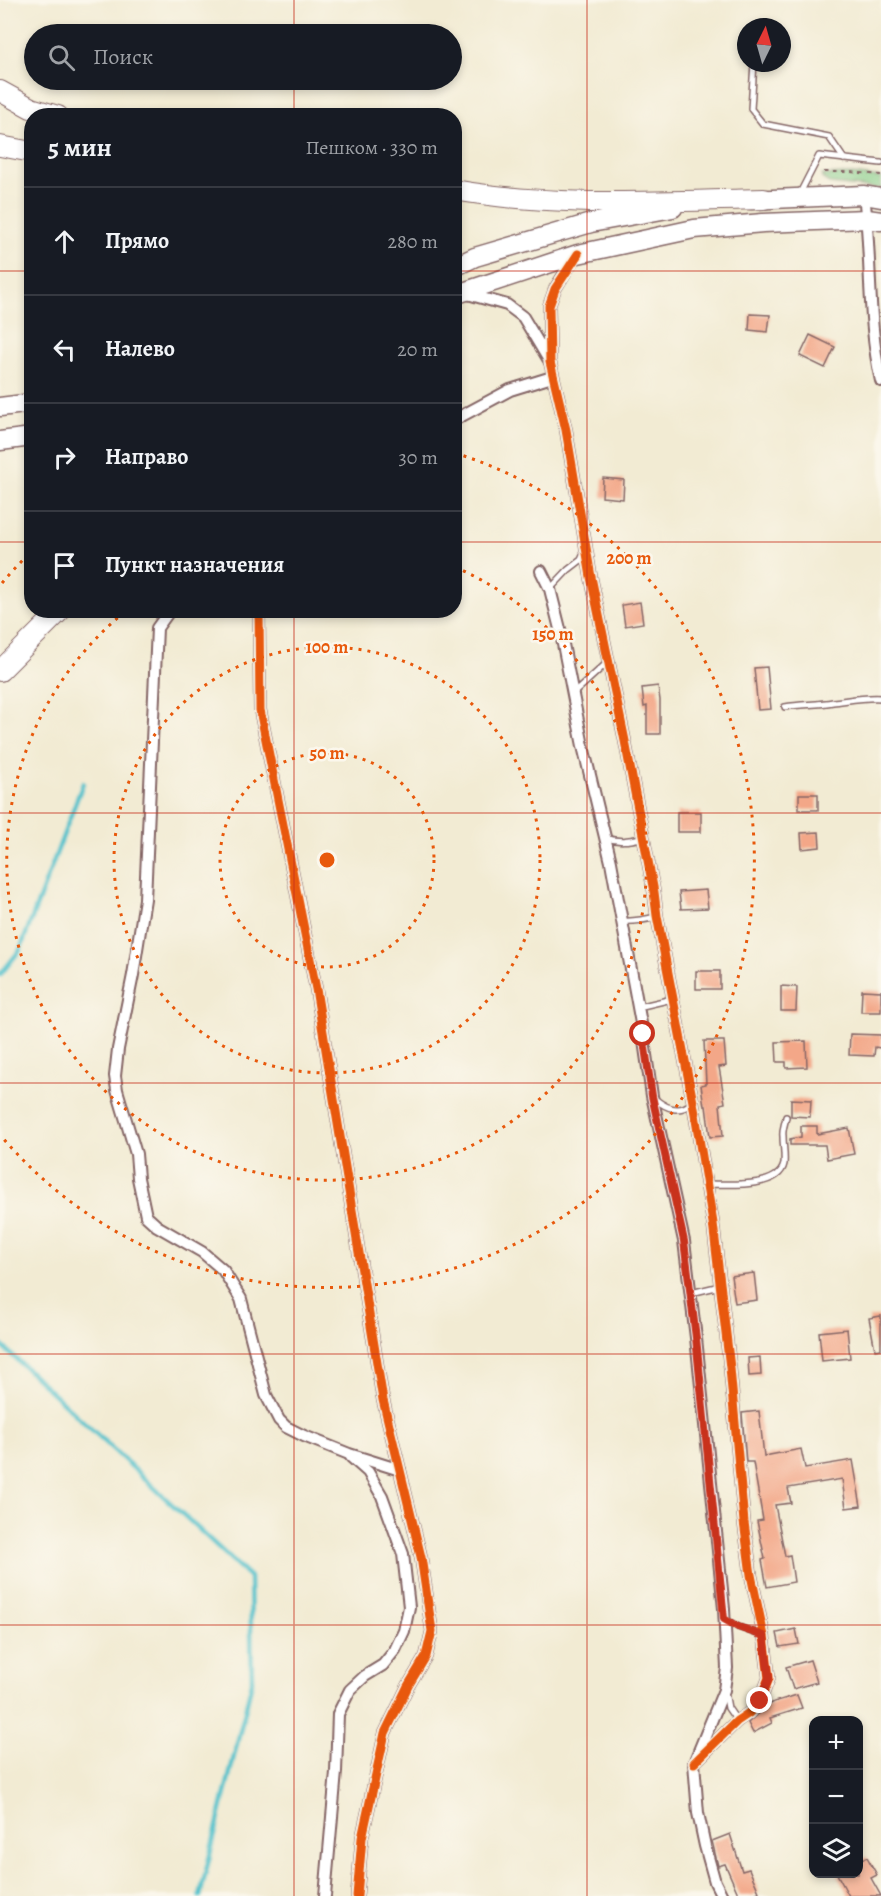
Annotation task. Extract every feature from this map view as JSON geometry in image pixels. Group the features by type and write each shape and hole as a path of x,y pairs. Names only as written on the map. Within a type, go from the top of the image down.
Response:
{"highway":[{"path":"0,91 31,108"},
{"path":"0,146 24,150"},
{"path":"462,191 559,202 764,199"},
{"path":"0,671 53,618"}],"main road":[{"path":"462,264 485,254 591,223 662,209 764,199 872,196"},
{"path":"462,293 578,254 694,229 763,223 874,220"},
{"path":"0,407 24,404"},
{"path":"0,441 24,438"}],"street":[{"path":"872,196 874,220 873,336 881,381"},
{"path":"578,254 555,289 549,306 552,377 566,430 586,550 707,1184 720,1286 744,1522 769,1678 760,1701 750,1713 737,1722 694,1763"},
{"path":"462,295 507,305 523,317 550,362"},
{"path":"462,416 510,390 552,377"},
{"path":"541,571 550,590 560,629 583,746 606,838 638,1007 652,1096 684,1241 691,1293 727,1668 724,1690 694,1763 698,1812 719,1895"},
{"path":"164,618 157,628 145,899 118,1049 116,1076 117,1090 135,1154 146,1216 157,1226 202,1252 223,1270 242,1299 266,1395 279,1420 286,1427 304,1436 349,1454 400,1470"},
{"path":"259,618 260,710 316,989 383,1400 421,1557 432,1630 426,1656 385,1733 362,1838 357,1896"},
{"path":"325,1896 336,1772 338,1714 350,1690 365,1676 383,1665 395,1650 404,1631 409,1607 403,1554 382,1496 368,1472 349,1454"}],"lane":[{"path":"754,72 752,109 763,123 828,137 844,159"},
{"path":"798,198 819,156 881,163"},
{"path":"550,590 568,570 581,560 586,550"},
{"path":"573,694 609,661"},
{"path":"785,707 832,703 861,697 881,698"},
{"path":"606,838 616,842 641,838 641,829"},
{"path":"622,921 646,920 656,917 656,912"},
{"path":"638,1007 672,999"},
{"path":"652,1096 660,1103 675,1110 691,1105 691,1092"},
{"path":"707,1184 757,1182 778,1176 783,1167 785,1152 782,1134 786,1117"},
{"path":"691,1293 720,1286"},
{"path":"724,1619 738,1627 764,1636"},
{"path":"724,1690 728,1708 737,1722"}],"path":[{"path":"824,172 881,175"}],"green space":[{"path":"852,174 881,178 881,189 831,184 822,178 822,175"}],"building":[{"path":"750,314 770,315 768,332 749,330"},
{"path":"810,335 835,347 825,368 800,356"},
{"path":"603,478 624,480 623,499 602,497"},
{"path":"640,602 643,623 625,626 622,605"},
{"path":"767,667 771,709 758,710 754,668"},
{"path":"658,686 660,734 647,734 647,706 644,707 642,688"},
{"path":"799,794 818,794 818,810 799,810"},
{"path":"677,812 701,812 701,832 677,832"},
{"path":"819,832 820,847 802,849 801,833"},
{"path":"706,890 708,908 681,909 679,892"},
{"path":"696,971 720,971 720,989 696,989"},
{"path":"781,986 797,987 796,1011 781,1011"},
{"path":"862,990 881,991 881,1012 861,1012"},
{"path":"850,1034 881,1035 881,1048 875,1047 874,1056 849,1055"},
{"path":"704,1041 724,1041 726,1066 719,1067 725,1103 720,1104 723,1136 710,1137 701,1085 706,1084"},
{"path":"806,1041 807,1067 786,1068 786,1062 777,1062 776,1042"},
{"path":"791,1099 811,1100 810,1117 791,1116"},
{"path":"801,1126 817,1126 817,1134 849,1128 854,1154 827,1159 825,1145 790,1145 790,1139 801,1137"},
{"path":"754,1273 757,1300 735,1303 731,1276"},
{"path":"881,1316 881,1349 875,1350 869,1318"},
{"path":"847,1329 850,1358 822,1361 819,1332"},
{"path":"760,1357 761,1375 749,1376 748,1358"},
{"path":"759,1411 764,1456 801,1449 805,1468 853,1460 861,1506 846,1508 842,1479 788,1488 791,1503 775,1505 785,1556 790,1555 794,1582 767,1587 762,1560 765,1559 757,1521 763,1520 753,1462 746,1462 742,1413"},
{"path":"796,1629 799,1644 780,1647 777,1633"},
{"path":"810,1660 817,1682 793,1689 786,1667"},
{"path":"797,1695 802,1708 770,1718 772,1723 753,1733 748,1723 765,1707"},
{"path":"730,1834 742,1871 749,1869 759,1892 751,1896 739,1896 725,1864 718,1866 712,1841"},
{"path":"867,1857 877,1875 871,1878 881,1896 849,1896 839,1878 863,1878 863,1859"}],"waterway":[{"path":"0,975 20,950 83,783"},
{"path":"0,1344 250,1577 252,1682 200,1896"}],"cycle path":[{"path":"578,254 555,289 549,306 550,362 566,430 591,577 625,741 693,1102 713,1223 730,1368 744,1522 769,1678 760,1701 694,1763"},
{"path":"259,618 260,710 316,989 383,1400 421,1557 432,1631 426,1656 385,1733 362,1838 357,1896"}],"route":[{"path":"643,1034 652,1096 684,1241 724,1619 738,1627 764,1636 769,1678 760,1701"}]}
